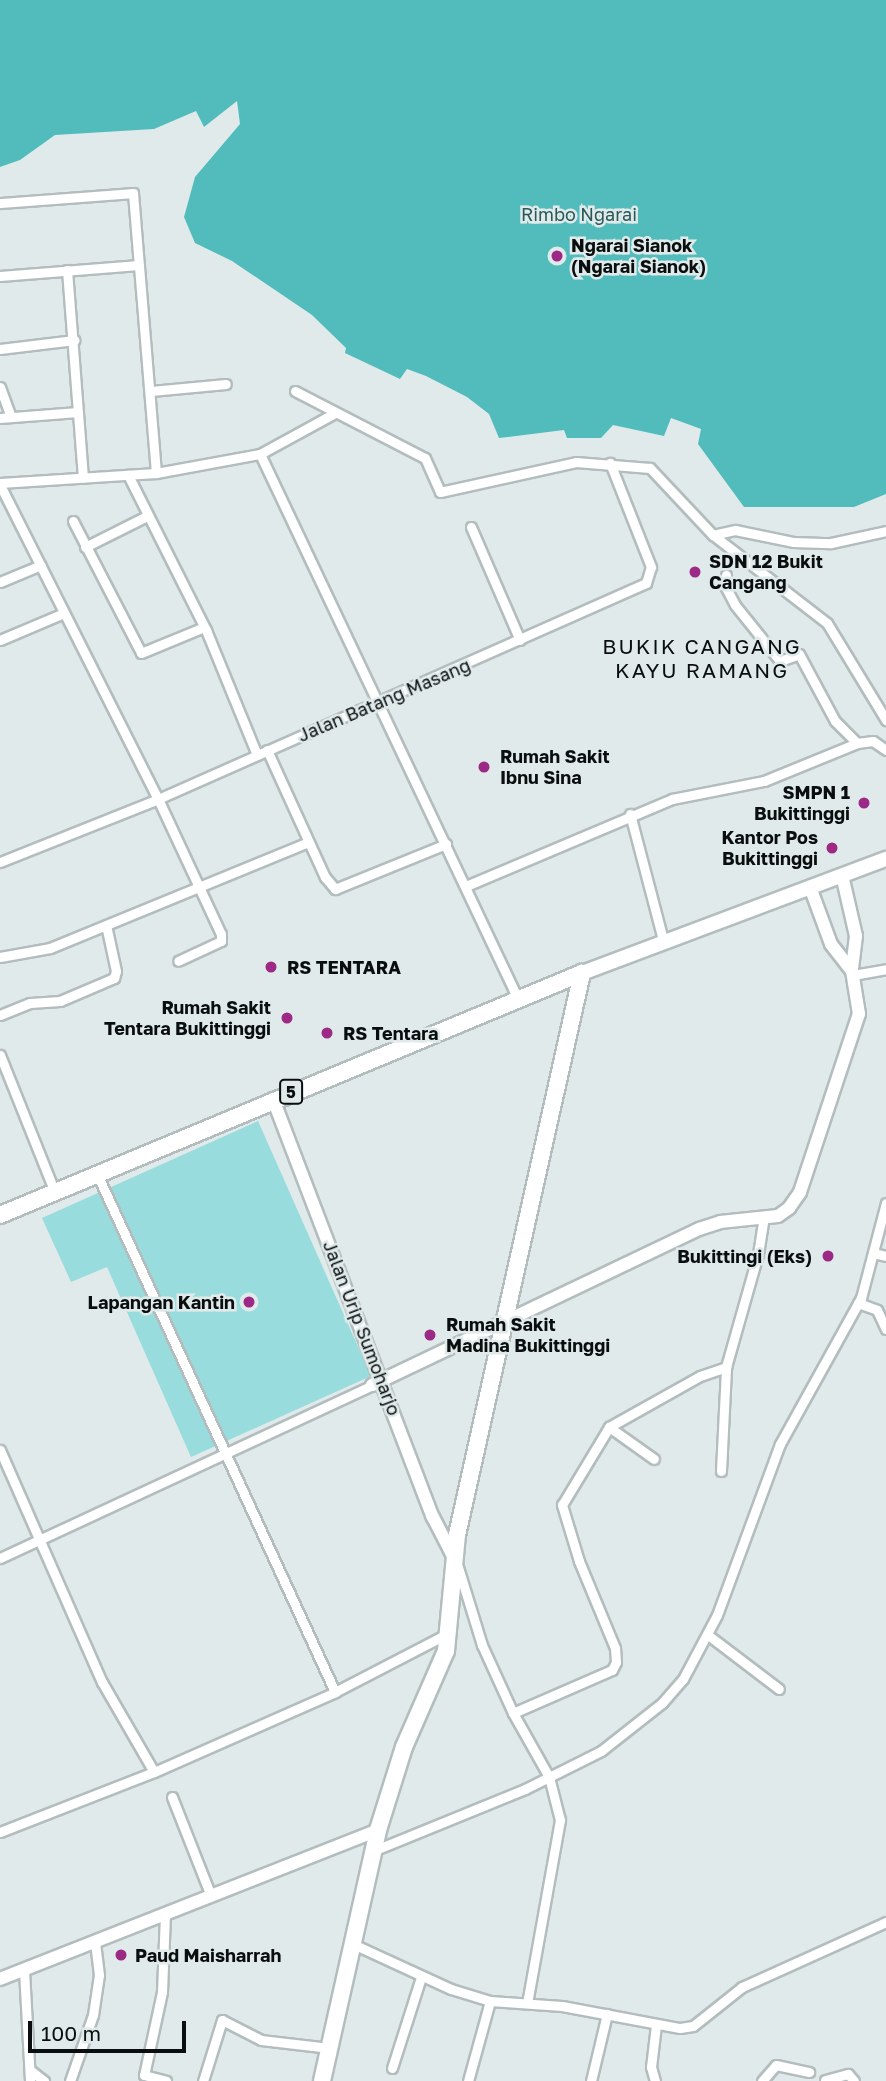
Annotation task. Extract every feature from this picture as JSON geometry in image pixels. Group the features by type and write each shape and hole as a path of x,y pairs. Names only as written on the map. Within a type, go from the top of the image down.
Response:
{"highway":[{"name":"5","path":"0,1215 54,1190 582,972"},
{"path":"322,2081 378,1830 404,1747 441,1666 449,1633 453,1556 582,972"}],"main road":[{"path":"582,972 886,859"}],"street":[{"path":"0,204 132,192 156,473"},
{"path":"0,276 139,265"},
{"path":"67,270 83,477"},
{"path":"0,349 74,340"},
{"path":"151,391 226,384"},
{"path":"0,387 11,417"},
{"path":"295,391 335,414 425,458 440,492 550,466 610,463 642,465 657,473 713,535 827,623 886,720"},
{"path":"0,418 78,412"},
{"path":"178,961 221,941 199,886 158,799 0,484 156,473 260,454 335,414"},
{"path":"260,454 376,704 446,844 518,999"},
{"name":"Jalan Batang Masang","path":"0,863 158,799 376,704 520,640 651,577 610,463"},
{"path":"128,475 204,627 257,755"},
{"path":"85,547 148,516"},
{"path":"73,521 141,653 204,627"},
{"path":"471,527 520,640"},
{"path":"713,535 735,530 793,542 831,543 886,531"},
{"path":"0,582 41,565"},
{"path":"726,575 725,586 735,605 780,661 799,654 835,721 857,743"},
{"path":"0,640 64,613"},
{"path":"466,886 630,814 681,796 764,782 857,743 873,741 886,750"},
{"path":"267,750 308,842 335,889 446,844"},
{"path":"630,814 663,940"},
{"path":"0,957 50,948 308,842"},
{"path":"0,1558 503,1325 699,1229 764,1217 789,1208 800,1192 856,1033 858,993 853,973 856,936 842,875"},
{"path":"810,887 831,944 853,973"},
{"path":"0,1015 30,1003 60,1001 114,978 116,971 106,925"},
{"path":"853,973 886,969"},
{"path":"0,1055 54,1190"},
{"name":"Jalan Urip Sumoharjo","path":"273,1099 377,1382 453,1556"},
{"path":"97,1174 335,1692"},
{"path":"373,1851 549,1777 601,1751 662,1703 682,1679 708,1635 780,1444 858,1303 886,1203"},
{"path":"721,1471 726,1367 758,1254 764,1217"},
{"path":"873,1253 886,1256"},
{"path":"858,1303 877,1310 886,1329"},
{"path":"513,1713 612,1670 616,1662 615,1648 562,1510 568,1490 609,1427 688,1382 726,1367"},
{"path":"609,1427 654,1460"},
{"path":"0,1450 102,1682 154,1772"},
{"path":"453,1556 482,1645 513,1713 549,1777 561,1830 527,2003"},
{"path":"0,1832 154,1772 335,1692 449,1633"},
{"path":"708,1635 779,1689"},
{"path":"172,1797 211,1896"},
{"path":"0,1979 378,1830"},
{"path":"165,1914 163,1979 144,2078 166,2081"},
{"path":"354,1944 421,1977 490,2001 607,2014 656,2025 693,2026 742,1987 886,1922"},
{"path":"70,2081 93,2015 99,1975 95,1943"},
{"path":"24,1970 30,2081"},
{"path":"392,2068 421,1977"},
{"path":"468,2081 490,2001"},
{"path":"591,2081 607,2014"},
{"path":"203,2081 222,2020 261,2039 330,2048"},
{"path":"654,2081 651,2067 656,2025"},
{"path":"762,2081 767,2070 776,2065 809,2072"},
{"path":"30,2070 44,2081"},
{"path":"825,2080 848,2074 854,2081"}],"shaded area":[{"path":"258,1121 371,1376 191,1457 107,1267 71,1282 42,1218"}],"green space":[{"name":"Rimbo Ngarai","path":"0,0 886,0 886,494 854,507 744,507 698,444 701,429 671,418 664,436 613,425 601,438 567,438 564,430 499,438 489,414 467,397 407,369 400,379 345,353 346,348 312,315 232,261 195,243 184,217 195,177 240,124 237,101 204,127 196,111 154,129 55,135 20,160 0,167"}],"place":[{"name":"Ngarai Sianok (Ngarai Sianok)","path":"557,256"},
{"name":"SDN 12 Bukit Cangang","path":"695,572"},
{"name":"Rumah Sakit Ibnu Sina","path":"484,767"},
{"name":"SMPN 1 Bukittinggi","path":"864,803"},
{"name":"Kantor Pos Bukittinggi","path":"832,848"},
{"name":"RS TENTARA","path":"271,967"},
{"name":"Rumah Sakit Tentara Bukittinggi","path":"287,1018"},
{"name":"RS Tentara","path":"327,1033"},
{"name":"Bukittingi (Eks)","path":"828,1256"},
{"name":"Lapangan Kantin","path":"249,1302"},
{"name":"Rumah Sakit Madina Bukittinggi","path":"430,1335"},
{"name":"Paud Maisharrah","path":"121,1955"}],"district":[{"name":"BUKIK CANGANG KAYU RAMANG","path":"702,658"}]}
